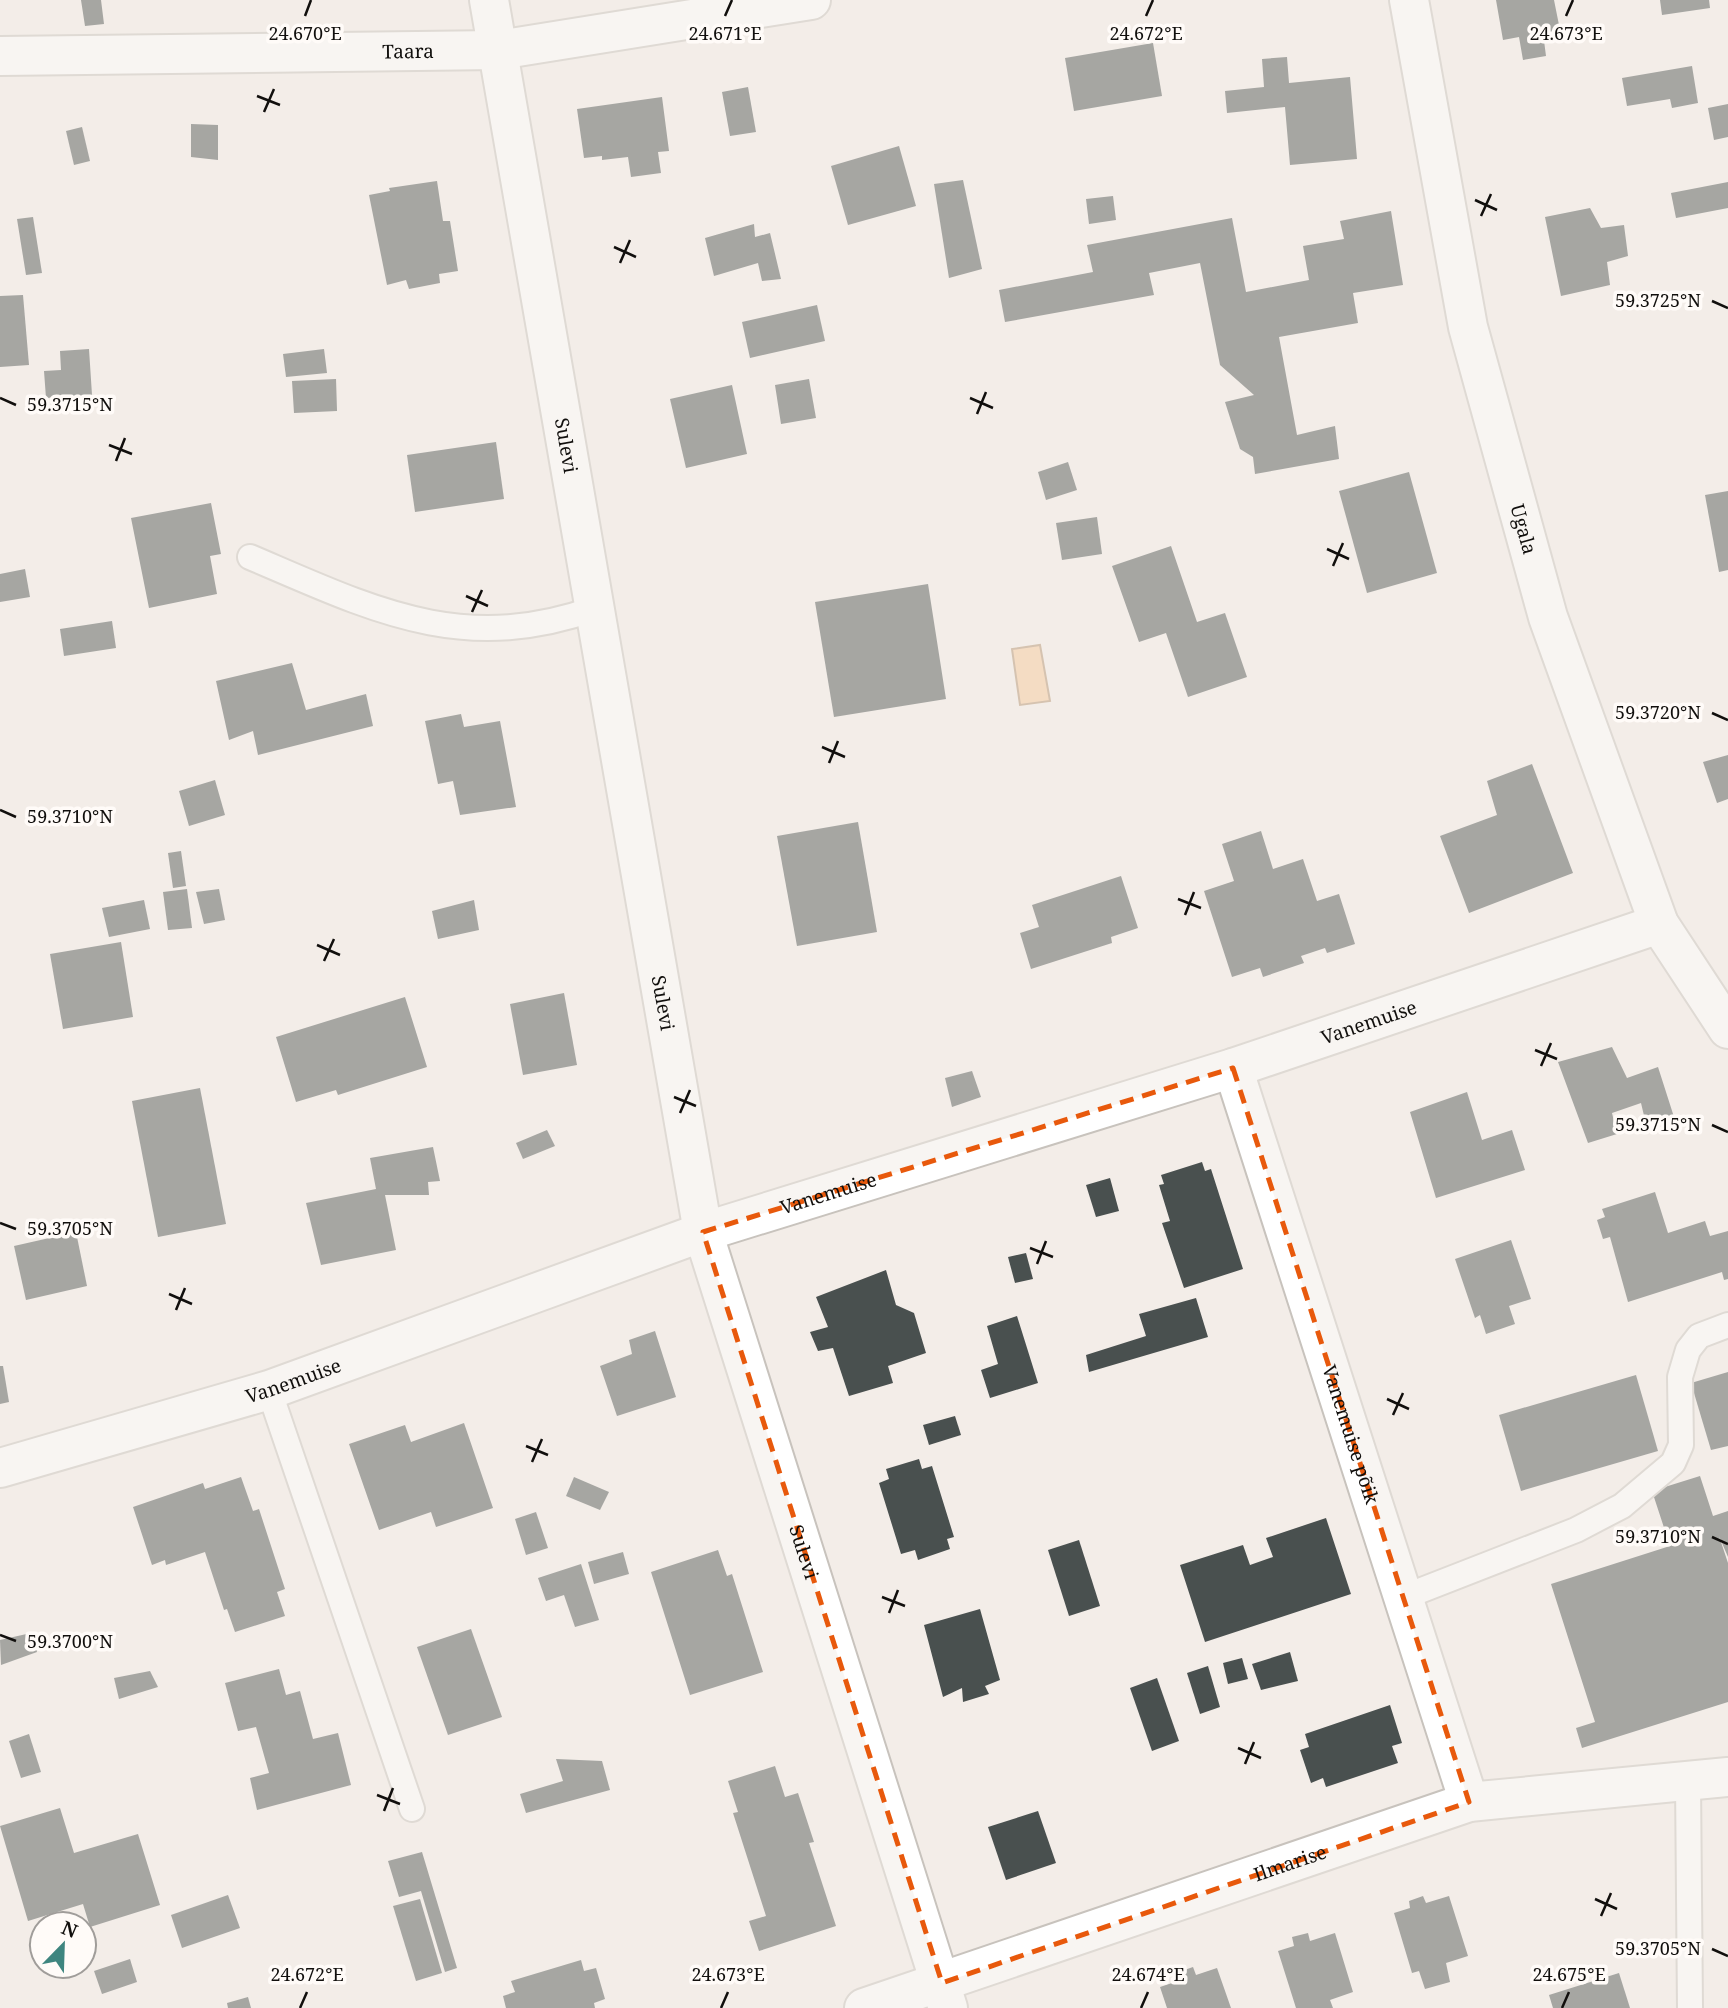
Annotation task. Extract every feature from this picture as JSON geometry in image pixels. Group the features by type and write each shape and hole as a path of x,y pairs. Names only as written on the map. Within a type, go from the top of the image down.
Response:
{"street":[{"name":"Sulevi","path":"489,0 703,1232 945,1995"},
{"name":"Taara","path":"0,55 498,50 811,0"},
{"name":"Ugala","path":"1409,0 1468,327 1548,617 1658,925 1728,1029"},
{"name":"Vanemuise","path":"0,1468 269,1390 703,1232 1233,1068 1658,925"},
{"name":"Vanemuise põik","path":"1233,1068 1469,1802"},
{"name":"Ilmarise","path":"864,2008 945,1995 1469,1802 1728,1777"}],"lane":[{"path":"250,557 336,594 415,622 473,629 534,627 596,608"},
{"path":"1404,1597 1576,1531 1622,1506 1673,1463 1681,1445 1680,1377 1688,1350 1699,1336 1728,1325"},
{"path":"269,1390 412,1809"},
{"path":"1688,1781 1690,2008"}],"highlighted area":[{"path":"1233,1068 1469,1802 942,1983 703,1232"}],"shaded area":[{"path":"1040,645 1050,701 1020,705 1012,649"}],"building":[{"path":"81,0 101,0 104,24 85,26"},
{"path":"1496,0 1554,0 1560,30 1543,33 1546,56 1523,60 1519,37 1503,40"},
{"path":"1660,0 1709,0 1710,8 1662,15"},
{"path":"1153,43 1162,96 1074,111 1065,58"},
{"path":"1287,57 1289,83 1350,77 1357,159 1290,165 1285,107 1227,113 1225,91 1264,87 1262,59"},
{"path":"1692,66 1698,103 1672,108 1670,99 1627,106 1622,78"},
{"path":"748,87 756,132 730,136 722,92"},
{"path":"662,97 669,151 658,152 661,173 631,177 628,157 602,160 602,156 584,158 577,109"},
{"path":"1728,104 1728,137 1714,140 1708,108"},
{"path":"191,124 218,125 218,160 191,157"},
{"path":"82,127 90,161 74,165 66,131"},
{"path":"899,146 916,206 848,225 831,166"},
{"path":"963,180 982,269 949,278 934,184"},
{"path":"437,181 443,221 450,221 458,271 439,274 440,283 409,289 406,280 387,285 369,195 390,191 389,188"},
{"path":"1728,182 1728,208 1676,218 1671,193"},
{"path":"1113,196 1116,220 1089,224 1086,199"},
{"path":"1590,208 1601,228 1624,225 1628,256 1607,262 1610,285 1561,296 1545,217"},
{"path":"1391,211 1403,285 1353,293 1358,323 1279,337 1297,435 1335,426 1339,459 1255,474 1253,457 1240,449 1225,402 1254,395 1220,365 1200,263 1149,273 1154,295 1005,322 999,290 1093,272 1087,245 1232,218 1246,292 1309,280 1303,246 1344,239 1340,221"},
{"path":"33,217 42,273 26,275 17,219"},
{"path":"754,224 755,237 770,233 781,279 762,281 758,263 714,276 705,238"},
{"path":"23,295 29,365 0,367 0,296"},
{"path":"817,305 825,341 750,358 742,322"},
{"path":"89,349 92,395 46,398 44,371 61,370 60,351"},
{"path":"324,349 327,373 286,377 283,354"},
{"path":"336,379 337,411 294,413 292,381"},
{"path":"809,379 816,418 781,424 775,385"},
{"path":"732,385 747,454 686,468 670,399"},
{"path":"496,442 504,499 415,512 407,455"},
{"path":"1068,462 1077,490 1046,500 1038,472"},
{"path":"1409,472 1437,573 1367,593 1339,491"},
{"path":"1728,491 1728,570 1719,572 1705,495"},
{"path":"211,503 221,554 210,556 217,594 149,608 131,518"},
{"path":"1097,517 1102,554 1062,560 1056,523"},
{"path":"1171,546 1197,622 1225,613 1247,677 1188,697 1166,633 1139,642 1112,566"},
{"path":"25,569 30,597 0,602 0,574"},
{"path":"928,584 946,699 834,717 815,602"},
{"path":"112,621 116,648 64,656 60,629"},
{"path":"292,663 306,710 366,694 373,726 258,755 253,731 229,740 216,681"},
{"path":"461,714 464,727 500,721 516,807 460,815 453,781 438,784 425,721"},
{"path":"1728,755 1728,799 1717,803 1703,762"},
{"path":"1532,764 1573,873 1469,913 1440,836 1497,815 1487,781"},
{"path":"215,780 225,815 189,826 179,791"},
{"path":"858,822 877,932 797,946 777,836"},
{"path":"1261,831 1273,869 1303,859 1317,901 1339,894 1355,944 1327,953 1325,948 1301,956 1304,963 1263,977 1260,968 1232,977 1204,891 1234,881 1222,844"},
{"path":"181,851 186,886 173,888 168,853"},
{"path":"1121,876 1138,928 1111,937 1112,943 1031,969 1020,933 1039,927 1032,905"},
{"path":"187,889 192,928 168,930 163,892"},
{"path":"219,889 225,920 204,924 196,892"},
{"path":"144,900 150,929 109,937 102,908"},
{"path":"474,900 479,930 438,939 432,911"},
{"path":"121,942 133,1017 63,1029 50,954"},
{"path":"564,993 577,1065 523,1075 510,1004"},
{"path":"405,997 427,1067 338,1095 336,1090 296,1102 276,1037"},
{"path":"1612,1047 1627,1078 1658,1067 1674,1117 1646,1124 1641,1103 1612,1113 1617,1134 1588,1143 1558,1062"},
{"path":"972,1071 981,1097 952,1107 945,1078"},
{"path":"200,1088 226,1224 158,1237 132,1101"},
{"path":"1467,1092 1482,1140 1512,1130 1525,1170 1436,1198 1410,1112"},
{"path":"547,1130 555,1146 523,1159 516,1143"},
{"path":"433,1147 440,1181 428,1182 429,1195 385,1195 396,1250 321,1265 306,1203 376,1189 370,1158"},
{"path":"1202,1162 1205,1171 1211,1169 1243,1269 1184,1288 1162,1223 1170,1221 1159,1185 1164,1184 1161,1175"},
{"path":"1110,1178 1119,1211 1096,1217 1086,1185"},
{"path":"1655,1192 1668,1233 1705,1221 1710,1236 1728,1231 1728,1279 1724,1280 1722,1272 1628,1302 1610,1237 1603,1239 1597,1220 1605,1217 1602,1209"},
{"path":"76,1232 87,1286 26,1300 14,1246"},
{"path":"1511,1240 1531,1299 1509,1306 1515,1324 1486,1334 1480,1315 1475,1318 1455,1259"},
{"path":"1026,1253 1033,1279 1015,1283 1008,1257"},
{"path":"886,1270 896,1305 914,1313 926,1353 888,1366 893,1383 849,1396 833,1348 818,1351 810,1332 828,1327 816,1297"},
{"path":"1196,1298 1208,1337 1089,1372 1086,1355 1146,1336 1139,1314"},
{"path":"1017,1316 1038,1383 990,1398 981,1370 998,1364 987,1326"},
{"path":"655,1331 676,1397 617,1416 600,1366 632,1354 629,1340"},
{"path":"0,1366 3,1366 9,1402 0,1404"},
{"path":"1728,1372 1728,1446 1711,1450 1691,1383"},
{"path":"1636,1375 1658,1451 1521,1491 1499,1415"},
{"path":"955,1416 961,1435 929,1445 923,1425"},
{"path":"464,1423 493,1508 436,1527 431,1512 379,1530 349,1444 405,1425 411,1442"},
{"path":"919,1459 922,1469 932,1466 954,1537 947,1539 950,1549 918,1560 915,1550 901,1554 879,1483 889,1479 886,1469"},
{"path":"1700,1476 1713,1516 1728,1511 1728,1557 1719,1536 1728,1563 1728,1702 1582,1748 1576,1728 1595,1722 1551,1584 1670,1546 1652,1491"},
{"path":"241,1477 253,1511 259,1509 285,1589 277,1592 285,1616 235,1632 227,1609 224,1610 205,1552 166,1565 165,1560 152,1565 133,1507 203,1483 205,1489"},
{"path":"574,1477 609,1492 600,1510 566,1496"},
{"path":"536,1512 548,1548 526,1555 515,1519"},
{"path":"1326,1518 1351,1594 1205,1642 1180,1565 1243,1545 1250,1565 1273,1557 1266,1538"},
{"path":"1079,1540 1100,1606 1069,1616 1048,1550"},
{"path":"718,1550 727,1576 732,1574 763,1672 690,1695 651,1572"},
{"path":"623,1552 629,1574 594,1584 588,1562"},
{"path":"581,1564 599,1620 575,1627 564,1595 546,1601 538,1578"},
{"path":"980,1609 1000,1680 985,1686 989,1694 963,1702 962,1688 943,1697 924,1625"},
{"path":"471,1629 502,1717 448,1735 417,1647"},
{"path":"31,1633 37,1652 1,1665 0,1640"},
{"path":"1290,1652 1298,1681 1261,1690 1252,1664"},
{"path":"1242,1658 1248,1679 1228,1684 1223,1663"},
{"path":"1208,1666 1220,1707 1200,1714 1187,1673"},
{"path":"279,1669 286,1695 300,1691 313,1739 338,1733 351,1785 257,1810 250,1778 269,1773 256,1727 238,1731 225,1683"},
{"path":"150,1671 158,1687 119,1699 114,1678"},
{"path":"1157,1678 1179,1741 1152,1751 1130,1688"},
{"path":"1390,1705 1402,1743 1392,1746 1398,1763 1326,1787 1323,1778 1311,1783 1300,1750 1309,1747 1305,1734"},
{"path":"29,1734 41,1772 21,1778 9,1741"},
{"path":"556,1759 602,1761 610,1790 526,1813 520,1794 563,1781"},
{"path":"775,1766 785,1797 798,1793 814,1842 809,1843 836,1926 759,1951 749,1921 766,1916 733,1813 738,1812 728,1781"},
{"path":"60,1808 74,1853 138,1834 160,1905 98,1924 98,1910 85,1910 83,1904 64,1910 28,1910 28,1921 0,1826"},
{"path":"1038,1811 1056,1863 1006,1880 988,1827"},
{"path":"422,1852 457,1968 445,1972 421,1891 399,1897 388,1861"},
{"path":"228,1895 240,1928 182,1948 171,1915"},
{"path":"1423,1896 1426,1903 1449,1896 1468,1956 1446,1963 1450,1982 1425,1989 1419,1971 1412,1973 1394,1913 1410,1908 1409,1901"},
{"path":"420,1899 442,1973 416,1981 393,1906"},
{"path":"1308,1933 1310,1941 1335,1933 1353,1992 1330,2000 1333,2008 1296,2008 1278,1951 1294,1946 1292,1937"},
{"path":"130,1959 137,1982 102,1994 97,1980 98,1970"},
{"path":"581,1960 584,1971 596,1968 605,1999 594,2003 595,2008 506,2008 503,1996 515,1992 511,1981"},
{"path":"1193,1967 1196,1975 1217,1968 1231,2008 1167,2008 1160,1987 1178,1981 1176,1973"},
{"path":"1619,1973 1630,2008 1553,2008 1549,1995"},
{"path":"248,1997 251,2008 228,2008 227,2003"}]}
